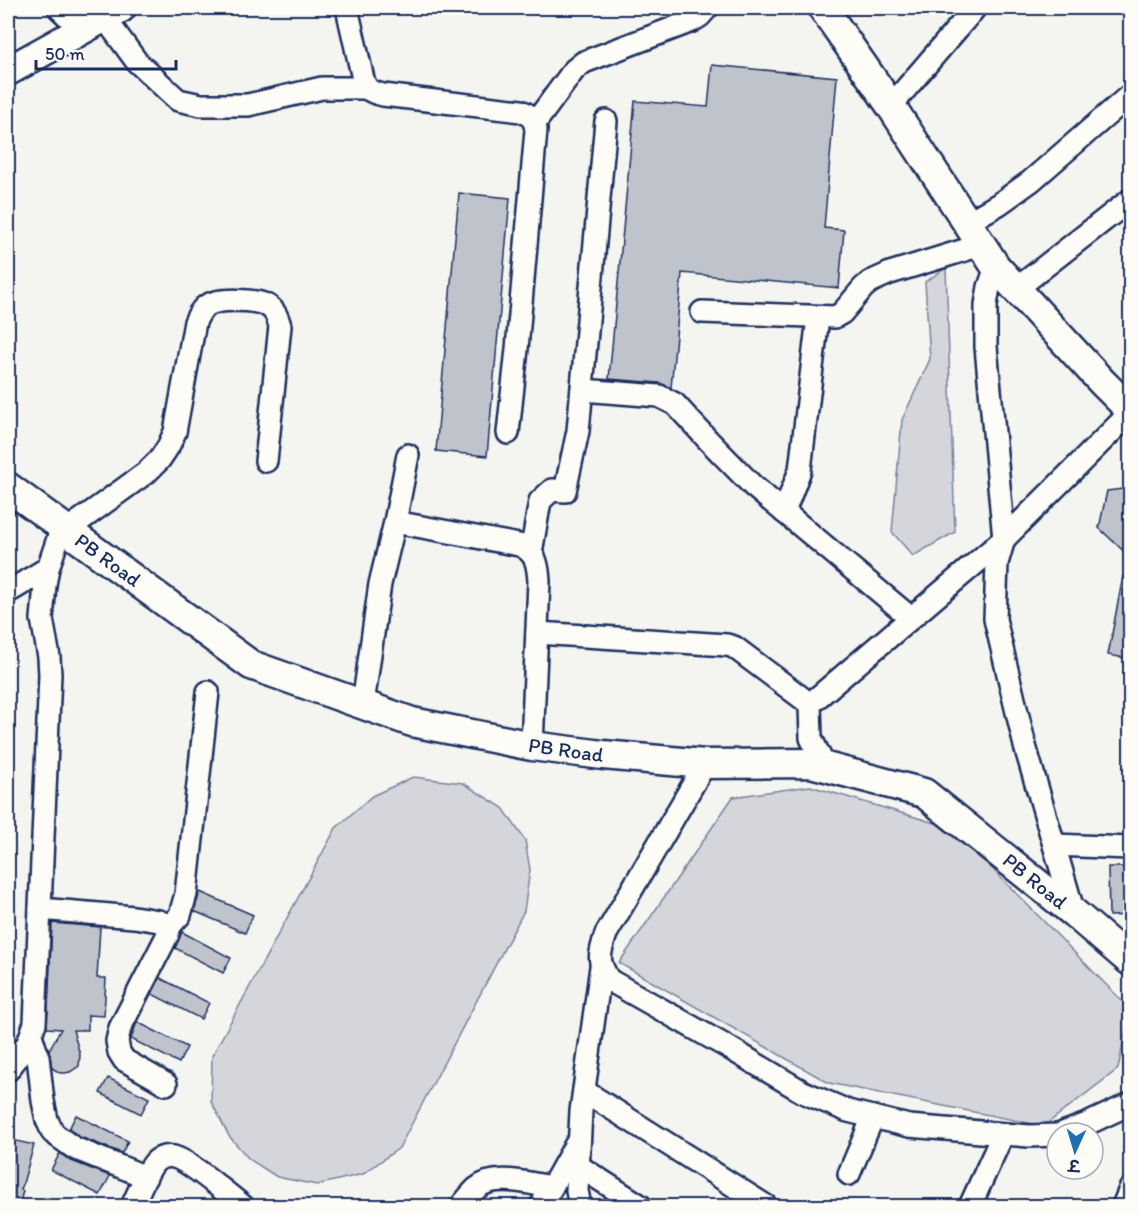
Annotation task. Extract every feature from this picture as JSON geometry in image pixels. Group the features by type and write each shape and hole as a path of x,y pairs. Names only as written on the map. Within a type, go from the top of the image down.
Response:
{"street":[{"path":"59,8 102,18 137,62 178,100 201,105 248,105 322,88 366,88 383,95 521,111 529,114 535,123 536,130 508,433"},
{"path":"347,8 366,88"},
{"path":"535,123 574,70 584,62 692,21 707,8"},
{"path":"810,704 1004,539 1128,403 1102,382 1016,289 981,245 891,106 823,8"},
{"path":"891,106 975,8"},
{"path":"8,71 102,18"},
{"path":"1074,913 1025,746 995,619 997,563 1004,539 986,347 986,305 989,287 981,245 999,204 1031,181 1131,95"},
{"path":"531,553 540,501 552,490 565,490 578,431 606,121"},
{"path":"1016,289 1131,200"},
{"path":"702,312 835,317 842,313 870,282 890,273 981,245"},
{"path":"8,1070 28,1043 34,1023 50,675 42,619 48,568 65,529 131,484 160,459 175,432 195,322 199,313 206,306 215,302 224,300 267,305 274,310 278,319 280,326 266,461"},
{"path":"784,512 800,470 818,317"},
{"path":"582,390 659,396 675,404 753,486 911,618"},
{"path":"363,704 380,584 408,455"},
{"name":"PB Road","path":"8,487 251,665 412,722 532,746 603,755 705,764 811,764 924,793 1074,913 1131,962"},
{"path":"395,522 519,545 527,548 531,553 538,566 539,581 532,746"},
{"path":"8,591 48,568"},
{"path":"537,633 727,645 734,647 810,704"},
{"path":"166,1084 124,1060 119,1052 117,1041 120,1028 170,926 180,915 186,894 208,692"},
{"path":"810,704 811,738 825,767"},
{"path":"580,1206 577,1191 579,1138 601,967 601,950 606,934 705,764"},
{"path":"1054,845 1131,848"},
{"path":"40,909 134,917 159,921 170,926"},
{"path":"601,967 609,980 731,1048 803,1092 848,1111 909,1126 1045,1136"},
{"path":"31,1035 38,1057 47,1120 53,1133 74,1148 147,1177"},
{"path":"584,1091 766,1206"},
{"path":"1094,1121 1131,1104"},
{"path":"849,1174 873,1117"},
{"path":"970,1206 1003,1134"},
{"path":"540,1206 579,1138"},
{"path":"132,1206 156,1161 166,1156 186,1162 243,1206"},
{"path":"577,1165 641,1206"},
{"path":"461,1206 477,1188 488,1182 502,1180 552,1187"},
{"path":"1123,1206 1131,1189"}],"shaded area":[{"path":"946,268 955,532 913,556 892,532 902,420 930,359 925,282"},
{"path":"413,777 463,783 503,808 525,840 530,870 524,911 399,1148 363,1174 317,1185 277,1177 249,1159 229,1136 211,1101 212,1056 336,828 372,796"},
{"path":"810,786 952,828 1130,1009 1118,1069 1050,1121 1045,1121 1044,1126 829,1083 619,963 733,797"}],"building":[{"path":"712,65 837,77 824,228 844,230 839,288 682,273 671,388 660,383 609,379 635,101 708,107"},
{"path":"459,193 510,198 487,456 436,451"},
{"path":"1131,488 1131,558 1099,528 1107,491"},
{"path":"1123,576 1131,576 1131,659 1108,655"},
{"path":"1108,867 1131,867 1131,915 1109,916"},
{"path":"200,892 253,915 245,933 194,911"},
{"path":"52,923 100,927 97,978 106,978 104,1016 88,1015 88,1030 73,1030 80,1055 79,1066 65,1073 52,1068 49,1050 61,1029 47,1028"},
{"path":"182,932 231,958 223,973 175,948"},
{"path":"160,978 209,1003 201,1019 152,994"},
{"path":"137,1022 187,1047 179,1063 131,1039"},
{"path":"108,1078 149,1098 141,1114 100,1093"},
{"path":"76,1115 128,1141 122,1153 80,1137 69,1129"},
{"path":"8,1139 34,1145 21,1190 23,1191 19,1206 8,1206"},
{"path":"60,1153 69,1160 110,1176 100,1195 51,1170"}]}
